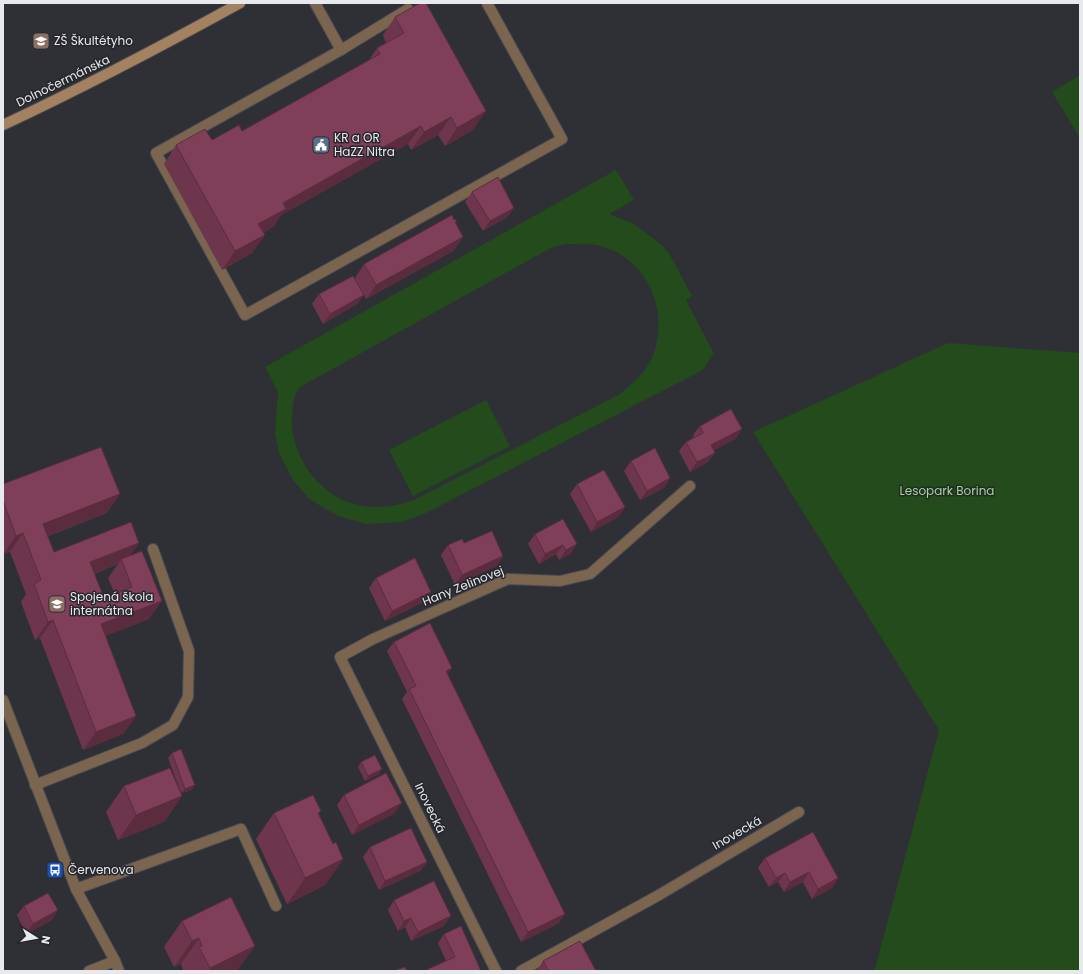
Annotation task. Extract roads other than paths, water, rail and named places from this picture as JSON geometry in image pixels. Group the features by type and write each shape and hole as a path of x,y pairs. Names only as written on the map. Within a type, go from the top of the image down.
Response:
{"street":[{"path":"213,18 228,3"},
{"name":"Dolnočermánska","path":"3,125 81,88 240,3"},
{"path":"315,3 341,50"},
{"path":"408,9 341,50 156,153 245,315 562,139 487,3"},
{"name":"Hany Zelinovej","path":"340,657 373,639 508,579 560,581 590,574 690,486"},
{"path":"35,785 142,743 173,725 188,697 189,651 153,549"},
{"name":"Inovecká","path":"340,657 496,971"},
{"path":"3,700 76,889 119,971"},
{"name":"Inovecká","path":"521,971 659,895 799,812"},
{"path":"76,889 241,829 276,906"},
{"path":"89,971 115,961"},
{"path":"115,961 123,971"}],"place":[{"name":"ZŠ Škultétyho","path":"41,41"},
{"name":"KR a OR HaZZ Nitra","path":"321,145"},
{"name":"Spojená škola internátna","path":"57,604"},
{"name":"Červenova","path":"55,870"}],"park label":[{"name":"Lesopark Borina","path":"947,491"}]}
